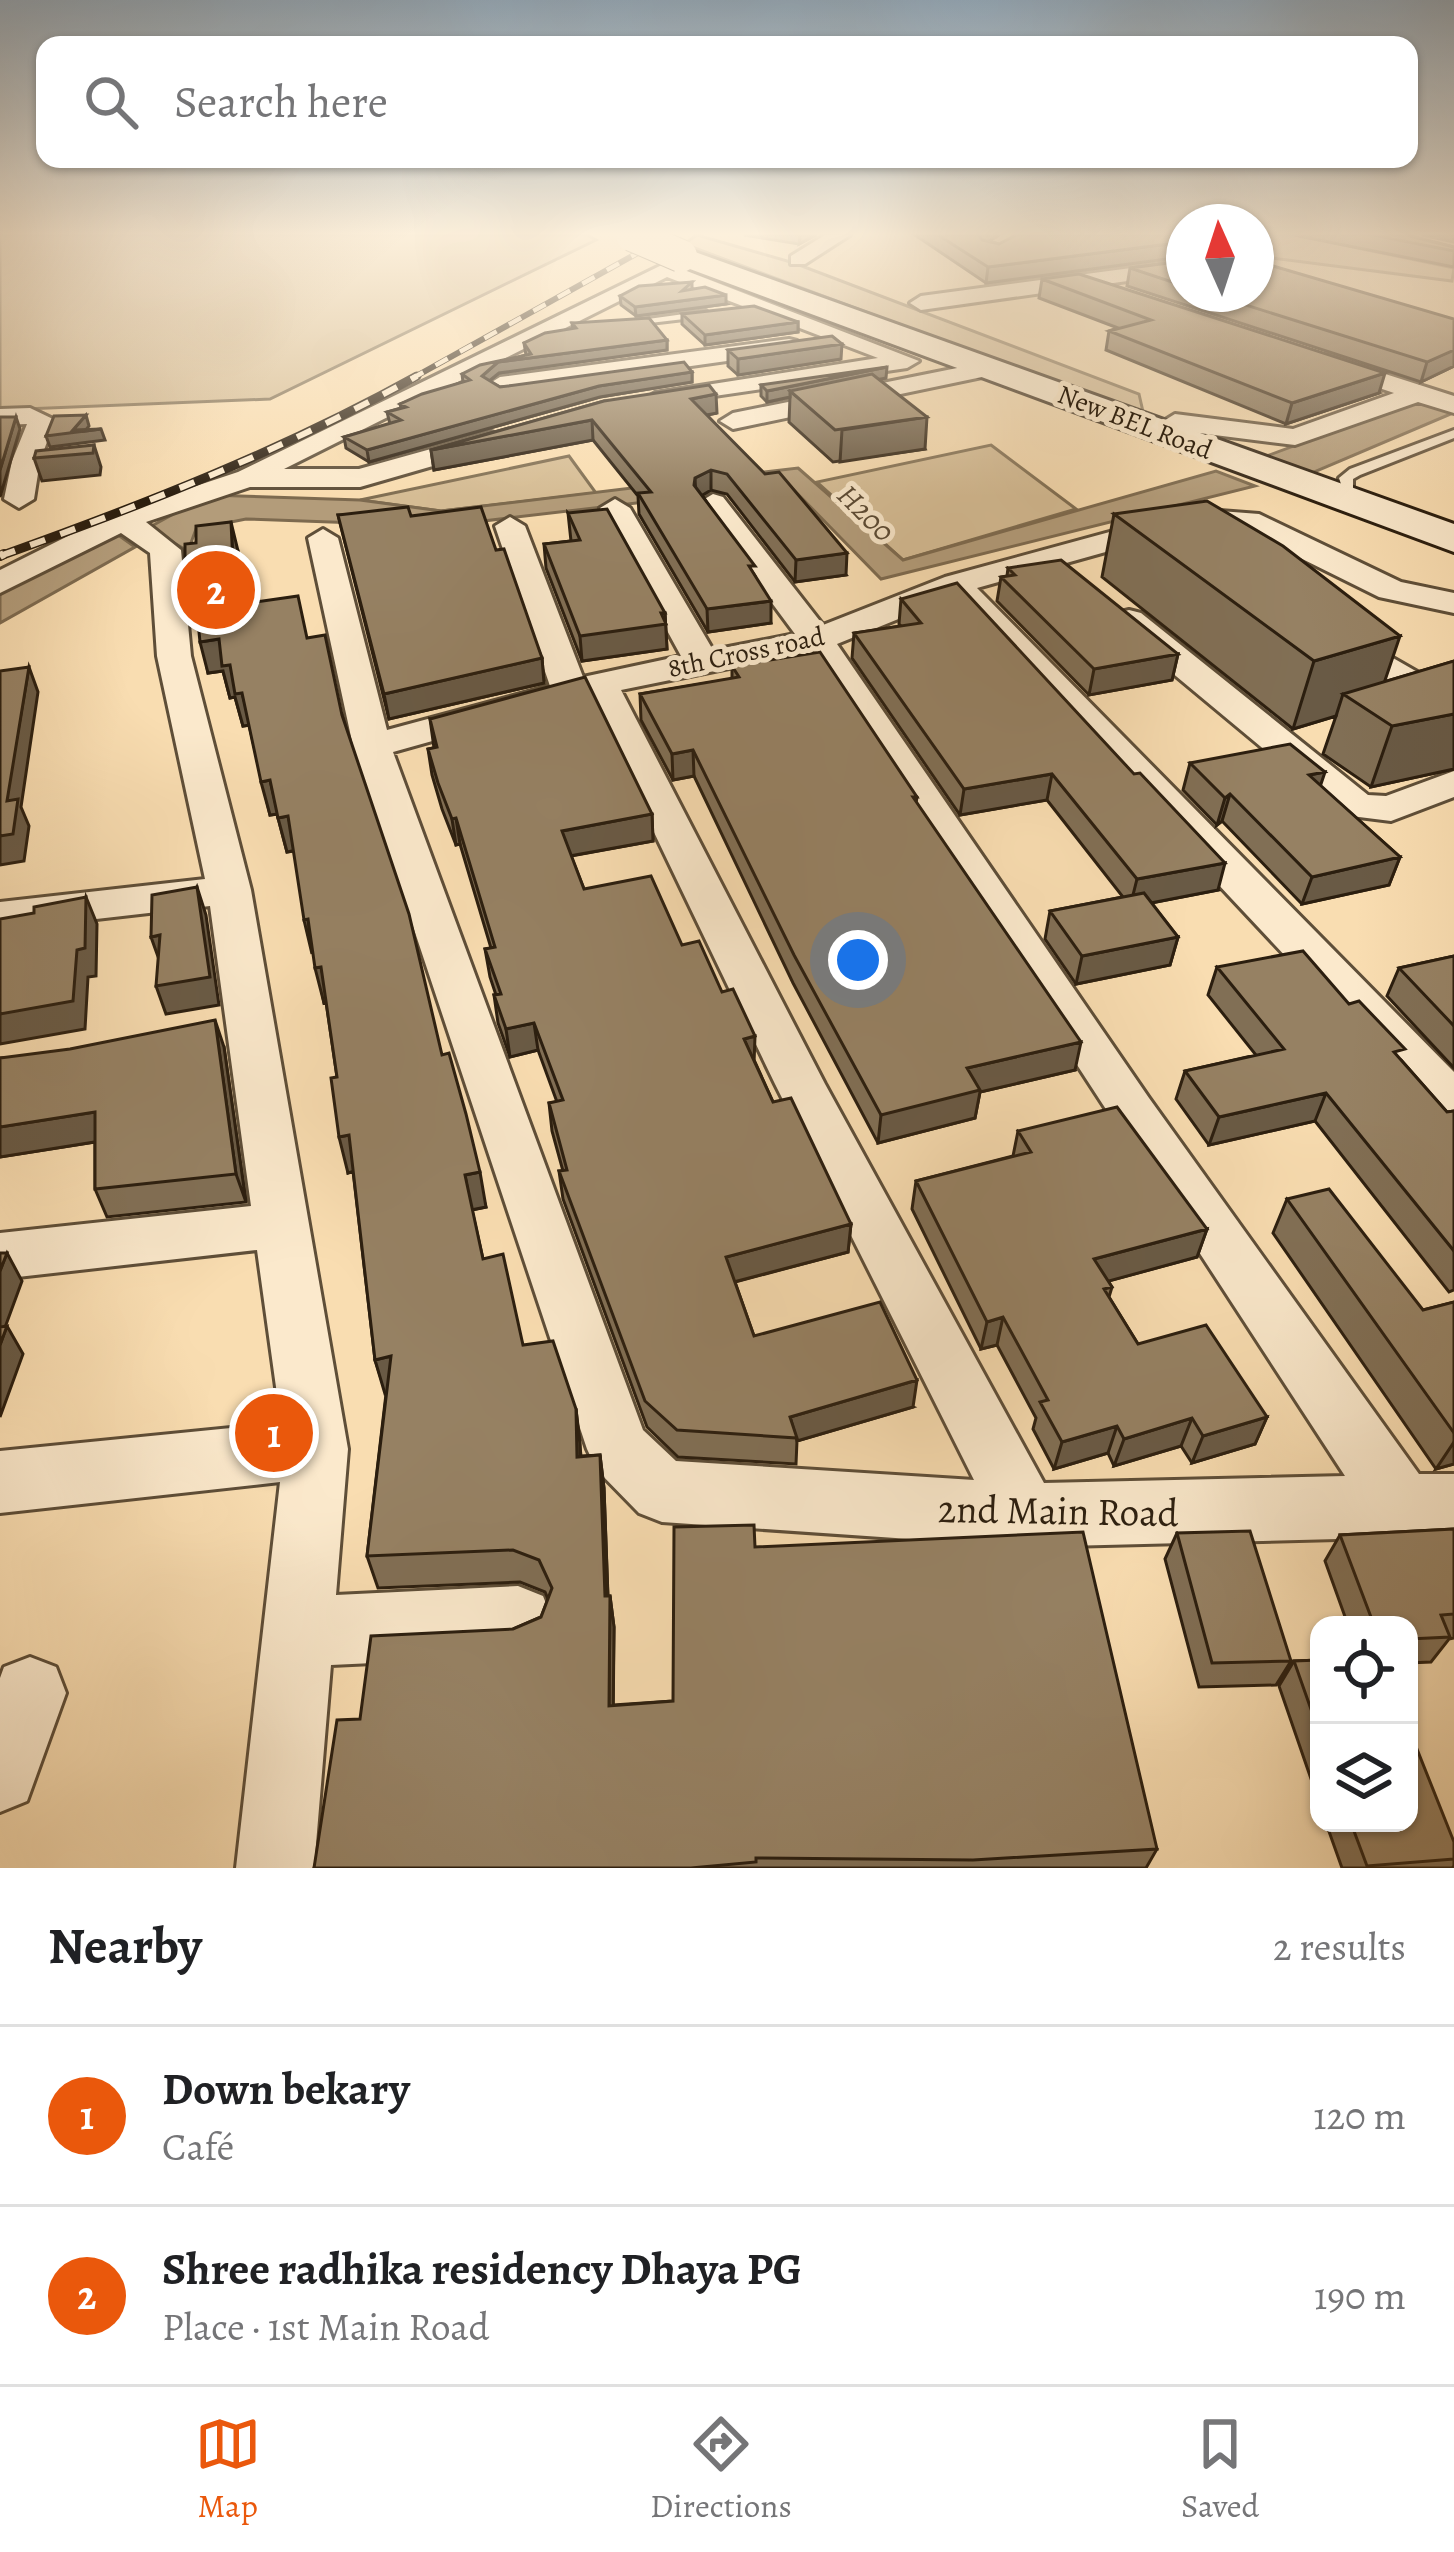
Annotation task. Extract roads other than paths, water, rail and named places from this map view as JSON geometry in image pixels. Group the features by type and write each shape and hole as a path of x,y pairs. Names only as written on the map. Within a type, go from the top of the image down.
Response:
{"main road":[{"name":"New BEL Road","path":"854,322 982,365 1172,419 1242,462 1454,539"},
{"path":"977,322 988,326"}],"street":[{"path":"0,583 144,535 247,478 494,382 584,322"},
{"path":"625,405 907,361 813,322"},
{"path":"494,382 850,337 982,365"},
{"path":"1312,357 1434,398"},
{"path":"733,421 982,365"},
{"path":"1172,419 1295,437 1434,398"},
{"path":"0,417 42,420 26,462 19,499"},
{"path":"247,478 360,478 514,434"},
{"path":"304,481 422,441"},
{"path":"26,462 65,458"},
{"path":"713,503 817,640 1131,1112 1429,1505"},
{"path":"615,508 702,662"},
{"name":"8th Cross road","path":"372,746 585,687 817,640 956,584 1074,576 1165,526 1194,518 1248,520 1391,590 1454,603"},
{"path":"510,526 585,687 1026,1515"},
{"path":"1165,526 1207,553"},
{"path":"144,535 229,890 229,1025 283,1226 316,1449 275,1868"},
{"path":"323,538 372,746"},
{"path":"1074,576 1357,806 1391,809 1454,783"},
{"path":"956,584 1454,1105"},
{"path":"1304,615 1450,701"},
{"path":"1396,714 1450,701"},
{"path":"1286,748 1330,734"},
{"name":"2nd Main Road","path":"372,746 620,1449 662,1491 1026,1515 1429,1505"},
{"path":"0,916 229,890"},
{"path":"0,1256 283,1226"},
{"path":"0,1482 316,1449"},
{"path":"299,1632 518,1621"},
{"path":"0,1774 30,1694"}],"lane":[{"path":"617,324 633,322"},
{"path":"1312,489 1348,485 1346,478 1355,472 1453,434"}],"railway":[{"path":"411,379 513,322"},
{"path":"4,554 0,556 212,475 417,376"}],"place":[{"name":"Shree radhika residency Dhaya PG","path":"216,590"},
{"name":"Down bekary","path":"274,1433"}],"water label":[{"name":"H200","path":"866,513"}]}
